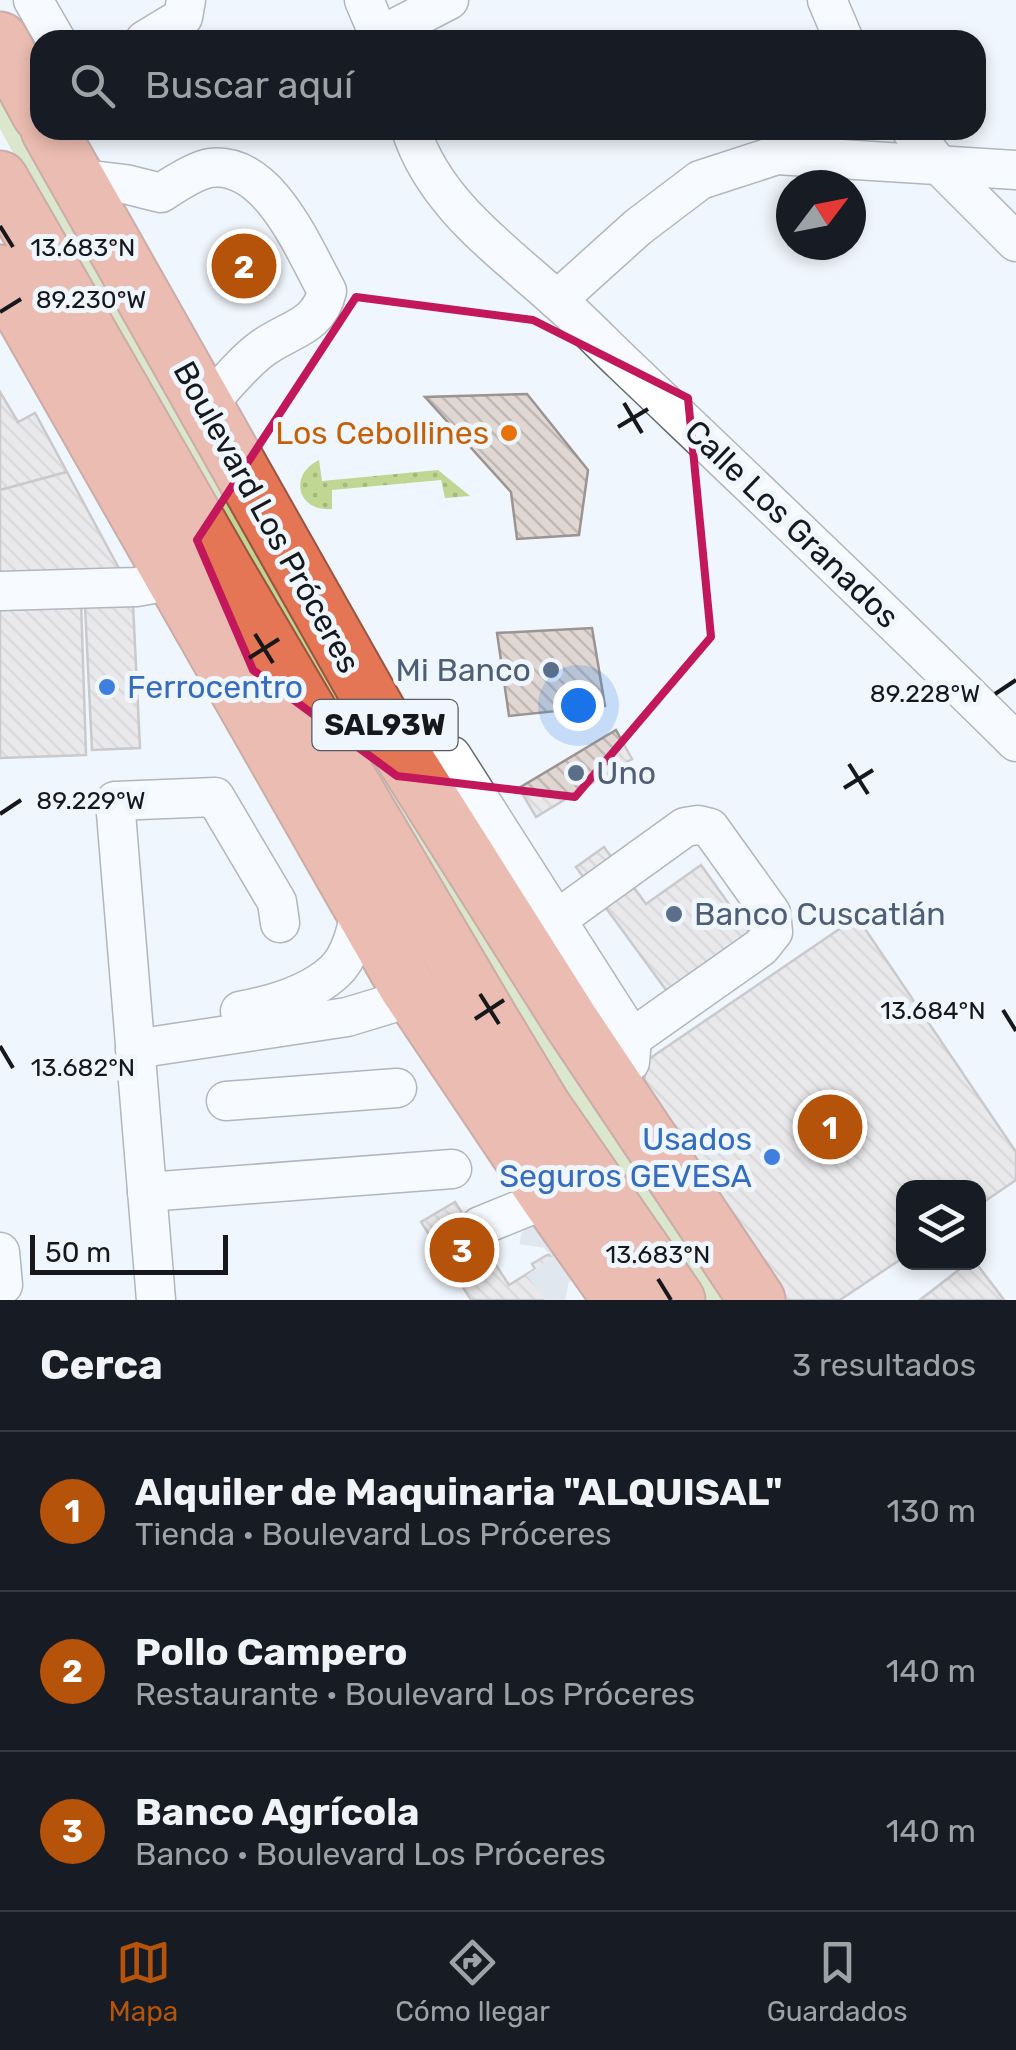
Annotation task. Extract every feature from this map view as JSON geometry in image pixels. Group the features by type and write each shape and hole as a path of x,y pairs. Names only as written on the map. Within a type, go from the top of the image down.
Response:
{"highway":[{"name":"Boulevard Los Próceres","path":"56,140 206,406 384,692 400,751 450,833 532,920 570,1020 756,1300"},
{"name":"Boulevard Los Próceres","path":"0,179 490,1019 543,1106 676,1300"},
{"path":"0,273 406,985 621,1300"}],"street":[{"path":"161,30 182,17 186,0"},
{"path":"364,0 377,30"},
{"path":"394,30 448,0"},
{"path":"827,0 840,30"},
{"path":"29,11 47,30"},
{"path":"59,140 125,184 161,193 209,168 230,170 256,180 275,200 327,292 314,319 260,349 206,406"},
{"name":"Calle Los Granados","path":"414,140 446,194 485,238 557,300 1016,742"},
{"path":"920,140 939,165 1016,242"},
{"path":"557,300 638,227 700,180 776,156 1016,170"},
{"path":"0,590 136,586 176,580"},
{"path":"400,751 452,756 511,850 532,920 632,1038 626,1104"},
{"path":"156,1300 115,801 215,797 277,902 280,923"},
{"path":"532,920 684,827 710,828 771,913 773,932 761,947 632,1038"},
{"path":"134,1038 285,1000 314,985 337,971 356,932 361,907"},
{"path":"134,1038 346,1017 390,1004 406,985"},
{"path":"226,1100 397,1088"},
{"path":"146,1192 452,1169"},
{"path":"480,1226 549,1198"}],"highlighted area":[{"path":"356,297 533,320 688,398 711,637 575,797 397,776 253,670 197,540"}],"green space":[{"path":"0,67 30,117 30,140 44,140 739,1300 705,1300 500,997 176,448 0,129"},
{"path":"319,460 322,481 438,470 470,496 445,498 441,480 332,490 332,509 320,508 304,499 300,482 309,466"}],"building":[{"path":"0,392 18,422 35,413 67,472 0,490"},
{"name":"Los Cebollines","path":"527,394 588,470 579,535 517,539 511,492 425,397"},
{"path":"67,472 122,574 0,581 0,490"},
{"path":"81,601 86,755 0,758 0,603"},
{"path":"133,604 140,748 92,750 85,606"},
{"name":"Mi Banco","path":"592,628 605,706 509,716 497,633"},
{"name":"Uno","path":"616,730 632,759 536,817 519,788"},
{"name":"Banco Cuscatlán","path":"604,847 646,904 701,865 751,935 669,994 576,867"},
{"path":"857,917 1016,1152 1016,1180 986,1201 986,1180 896,1180 896,1262 840,1300 786,1300 643,1101 646,1061"},
{"path":"455,1202 509,1285 535,1269 532,1264 547,1255 569,1256 573,1262 560,1273 552,1300 471,1300 421,1222"},
{"path":"959,1270 981,1270 1004,1300 920,1300"},
{"path":"959,1270 981,1270 1004,1300 920,1300"}],"tunnel":[{"path":"564,1220 539,1242 537,1257 560,1289 576,1292 608,1281"},
{"path":"439,1252 480,1226"}],"place":[{"name":"Pollo Campero","path":"244,266"},
{"name":"Los Cebollines","path":"509,433"},
{"name":"Mi Banco","path":"551,670"},
{"name":"Ferrocentro","path":"107,687"},
{"name":"Uno","path":"576,773"},
{"name":"Banco Cuscatlán","path":"674,914"},
{"name":"Alquiler de Maquinaria \"ALQUISAL\"","path":"830,1127"},
{"name":"Usados Seguros GEVESA","path":"772,1157"},
{"name":"Banco Agrícola","path":"462,1250"}]}
